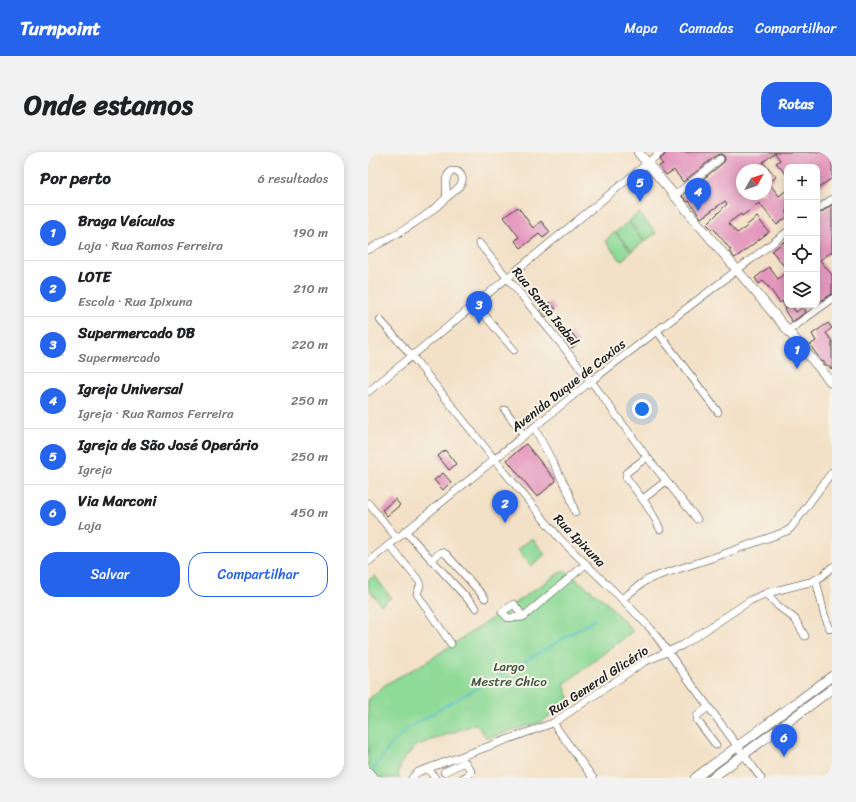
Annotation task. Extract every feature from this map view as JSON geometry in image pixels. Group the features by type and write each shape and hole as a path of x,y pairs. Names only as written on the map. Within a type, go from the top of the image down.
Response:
{"main road":[{"path":"638,152 832,383"},
{"path":"695,778 832,676"},
{"path":"712,778 832,689"},
{"path":"368,772 373,778"}],"street":[{"path":"368,392 662,152"},
{"path":"674,196 720,159"},
{"path":"368,250 419,220 446,198"},
{"path":"820,208 832,199"},
{"name":"Avenida Duque de Caxias","path":"368,562 591,381 784,234"},
{"name":"Rua Santa Isabel","path":"479,243 591,381 647,457 697,519"},
{"path":"788,331 832,299"},
{"path":"475,304 514,350"},
{"name":"Rua Ipixuna","path":"380,320 412,356 551,528 651,629 761,778"},
{"path":"657,331 718,412"},
{"path":"504,410 524,435"},
{"path":"534,427 569,494 575,512"},
{"path":"647,457 626,475 629,482 653,514 660,529"},
{"path":"622,599 645,581 654,577 787,531 791,528 832,472"},
{"path":"643,499 666,481"},
{"path":"368,503 397,538"},
{"path":"405,532 476,608"},
{"path":"389,545 420,582 417,594 451,644"},
{"path":"431,560 441,552 446,554 485,598"},
{"path":"523,617 586,564"},
{"name":"Rua General Glicério","path":"412,778 418,772 553,723 644,662 683,645 751,600 767,592 816,580 832,567"},
{"path":"816,580 824,614 830,629"},
{"path":"767,592 778,606 795,619 800,625 805,636"},
{"path":"708,706 697,716 697,720 716,745"},
{"path":"553,723 593,778"},
{"path":"444,772 465,762 471,771 470,774 463,778"},
{"path":"428,769 435,778"}],"green space":[{"path":"639,213 656,233 645,241 629,221"},
{"path":"628,222 644,242 632,251 616,232"},
{"path":"615,232 631,252 621,261 605,241"},
{"path":"532,538 545,554 531,566 518,550"},
{"name":"Largo Mestre Chico","path":"564,570 605,601 633,631 564,684 570,701 541,722 487,738 476,724 415,746 402,762 398,774 400,778 368,778 368,700 386,684 428,661"},
{"path":"375,576 391,598 381,605 368,588 368,580"}],"building":[{"path":"666,152 825,152 832,160 832,178 820,187 820,164 784,164 784,172 776,163 780,160 775,153 763,162 765,164 736,164 736,200 772,200 772,187 779,196 784,192 784,219 777,225 759,203 742,216 741,214 728,223 737,233 748,226 747,225 757,217 769,232 735,258 729,251 731,250 713,228 712,229 707,224 727,204 725,201 701,218 689,201 688,202 682,196 723,163 725,160 724,156 721,154 717,155 683,182 674,170 666,175 659,166 663,164 659,160"},
{"path":"772,172 776,177 772,180"},
{"path":"832,205 832,252 820,260 820,236 820,213"},
{"path":"518,207 533,228 541,221 550,232 543,238 539,234 521,248 515,241 519,237 504,217"},
{"path":"784,242 784,266 772,251"},
{"path":"820,260 832,275 832,294 820,301"},
{"path":"769,267 778,279 784,274 784,305 782,301 780,303 763,281 759,284 755,278"},
{"path":"550,302 556,309 546,317 540,310"},
{"path":"793,308 796,312 804,308 806,312 792,322 785,311 786,309"},
{"path":"828,323 832,328 826,333 832,341 832,370 823,361 822,362 810,345 816,341 812,334"},
{"path":"570,331 579,342 572,348 563,336"},
{"path":"526,444 556,481 537,497 507,460"},
{"path":"445,450 456,464 449,470 438,456"},
{"path":"443,473 451,482 443,490 434,480"},
{"path":"395,499 400,505 387,516 382,510"}],"waterway":[{"path":"372,772 389,747 407,729 594,620"}],"place":[{"name":"Igreja de São José Operário","path":"640,202"},
{"name":"Igreja Universal","path":"698,211"},
{"name":"Supermercado DB","path":"479,324"},
{"name":"Braga Veículos","path":"797,369"},
{"name":"LOTE","path":"505,523"},
{"name":"Via Marconi","path":"784,757"}]}
